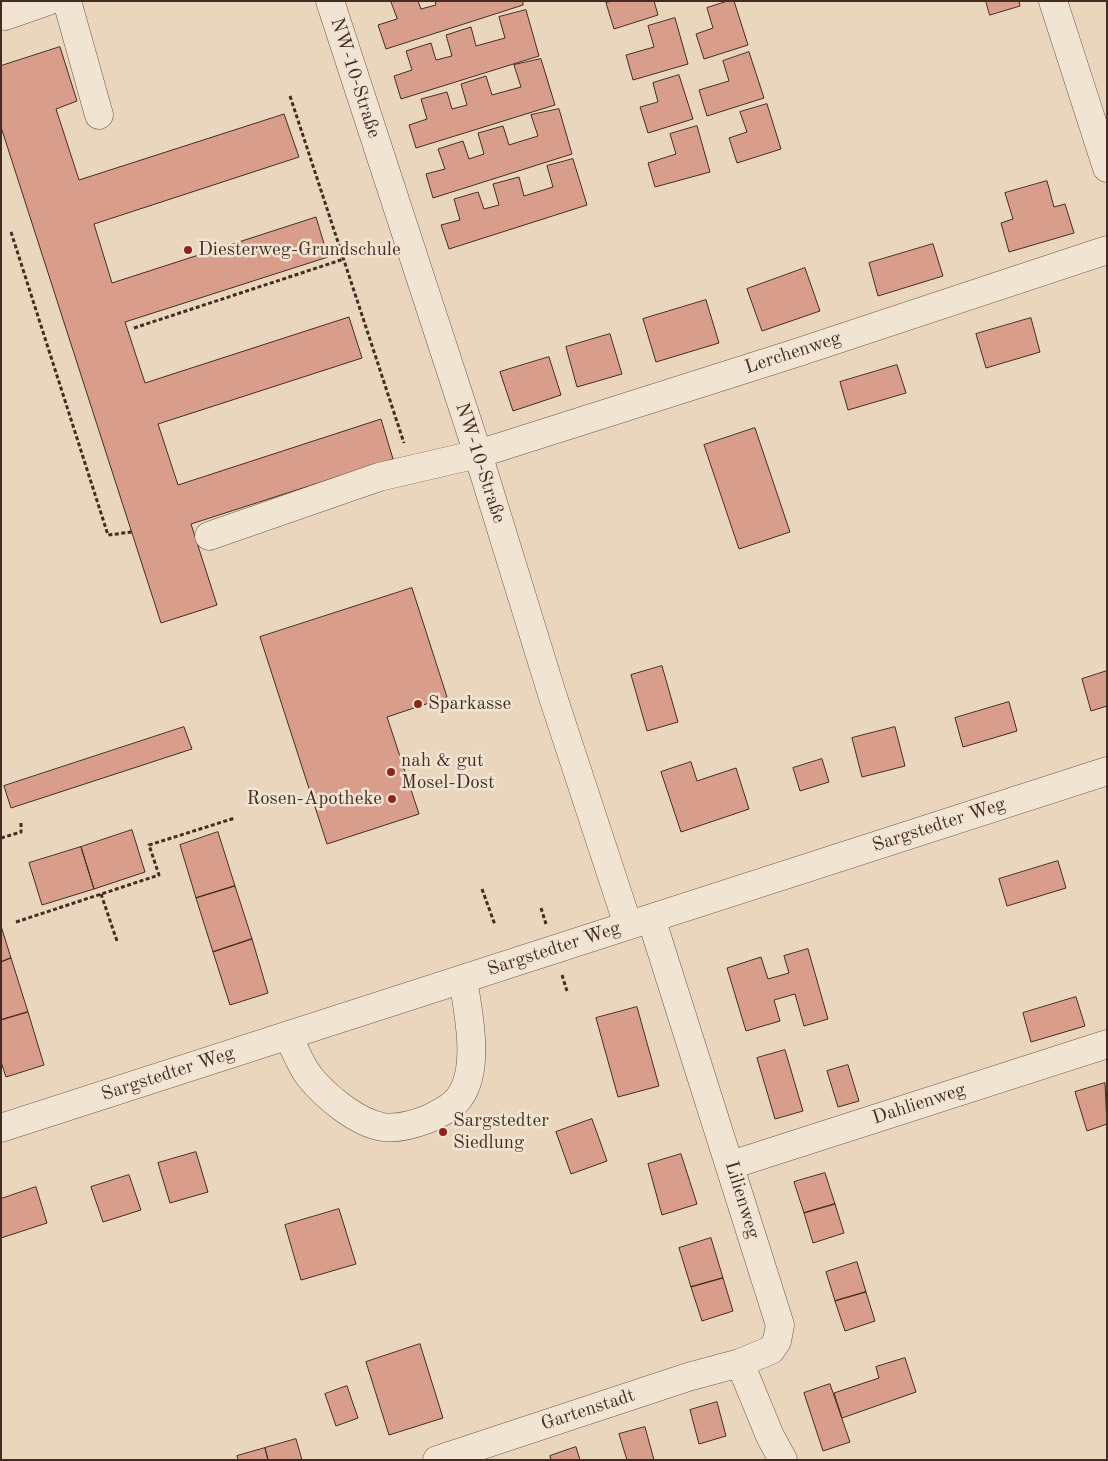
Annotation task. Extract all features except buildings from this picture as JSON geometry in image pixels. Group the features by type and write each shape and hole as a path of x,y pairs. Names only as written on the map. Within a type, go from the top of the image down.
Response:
{"street":[{"path":"8,8 48,1"},
{"path":"67,1 99,115"},
{"name":"NW-10-Straße","path":"330,1 478,454 552,694 639,922"},
{"path":"1054,1 1107,168"},
{"name":"Lerchenweg","path":"209,536 378,477 478,454 796,353 1107,250"},
{"name":"Sargstedter Weg","path":"1,1128 1107,771"},
{"name":"Lilienweg","path":"639,922 731,1165 780,1325 777,1341 771,1350 740,1363"},
{"path":"288,1035 308,1074 322,1091 350,1114 383,1127 414,1124 442,1112 459,1099 468,1077 472,1038 462,979"},
{"name":"Dahlienweg","path":"731,1165 1107,1044"},
{"path":"740,1363 770,1436 783,1460"},
{"name":"Gartenstadt","path":"438,1460 688,1377 740,1363"}],"path":[{"path":"290,96 412,469"},
{"path":"11,232 108,535 132,532"},
{"path":"134,328 344,259"},
{"path":"16,922 159,875 149,844 235,818"},
{"path":"1,838 20,832 21,821"},
{"path":"482,889 495,925"},
{"path":"101,894 117,941"}],"place":[{"name":"Diesterweg-Grundschule","path":"188,250"},
{"name":"Sparkasse","path":"418,704"},
{"name":"nah & gut Mosel-Dost","path":"391,772"},
{"name":"Rosen-Apotheke","path":"392,799"},
{"name":"Sargstedter Siedlung","path":"443,1132"}]}
